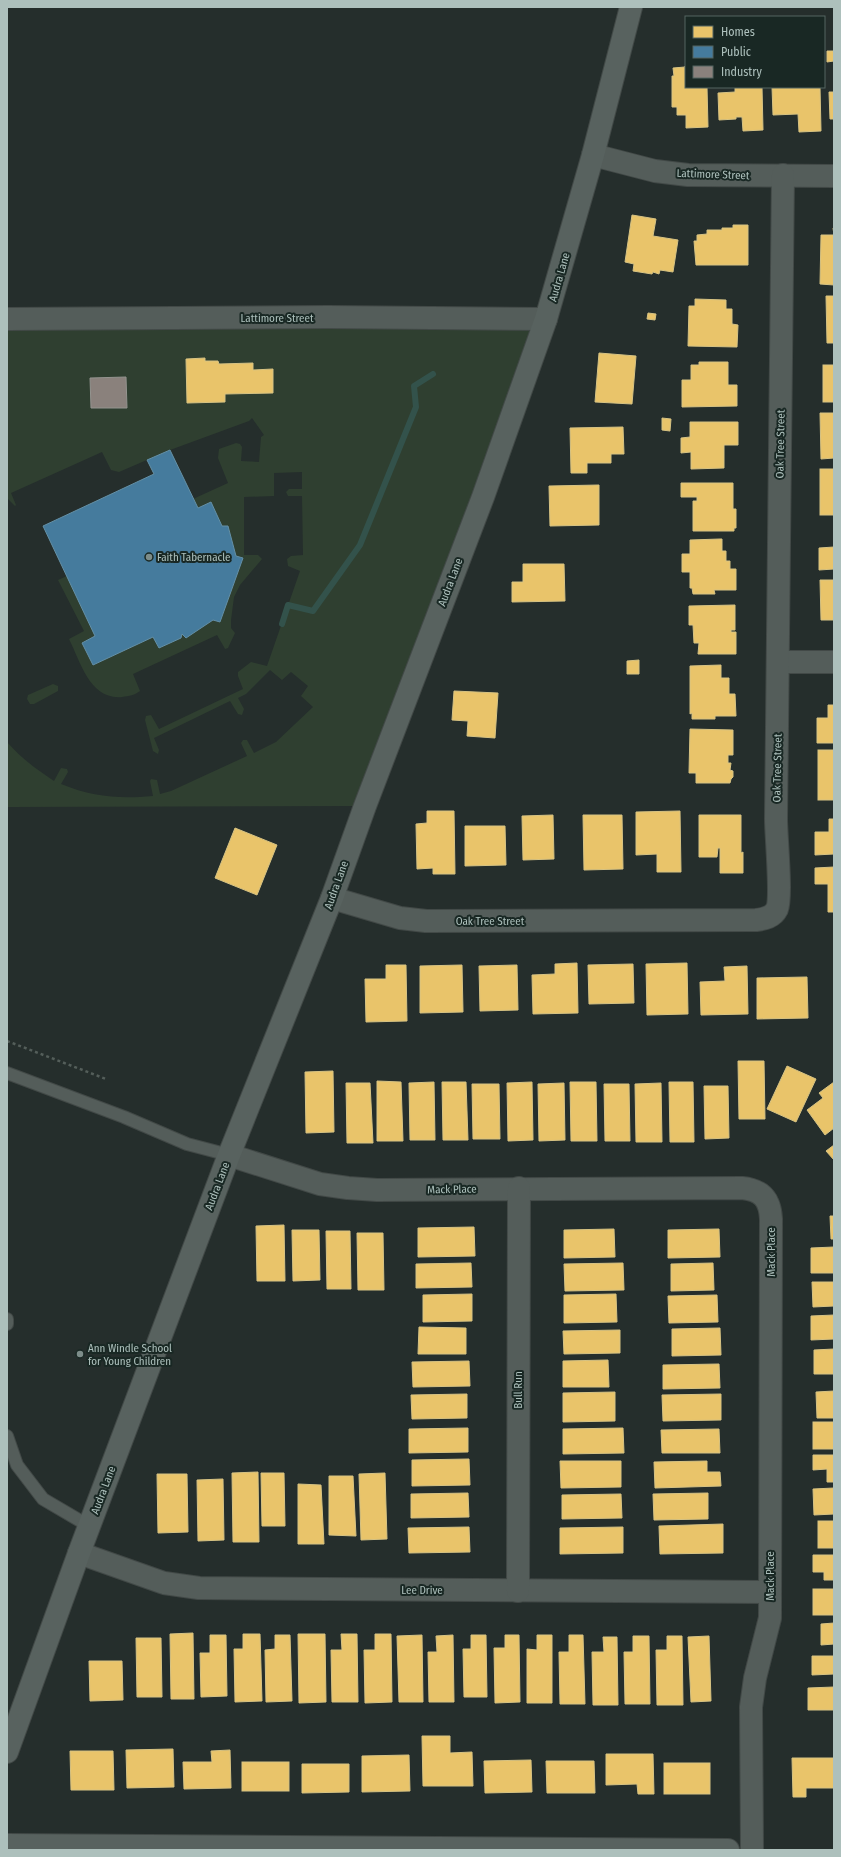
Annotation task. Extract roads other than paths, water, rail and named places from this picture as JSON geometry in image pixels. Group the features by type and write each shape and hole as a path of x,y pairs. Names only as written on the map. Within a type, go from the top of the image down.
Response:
{"street":[{"name":"Audra Lane","path":"7,1752 89,1526 229,1155 332,898 365,806 483,497 546,319 593,155 631,7"},
{"name":"Lattimore Street","path":"593,155 671,173 706,176 834,176"},
{"name":"Oak Tree Street","path":"332,898 400,918 426,921 741,920 768,918 773,915 777,908 778,898 776,819 783,175"},
{"name":"Lattimore Street","path":"7,319 328,317 546,319"},
{"path":"778,662 834,662"},
{"name":"Mack Place","path":"229,1155 320,1184 348,1188 377,1190 519,1188 742,1188 757,1191 767,1199 771,1219 770,1592 769,1624 755,1678 751,1707 752,1850"},
{"name":"Bull Run","path":"518,1591 519,1188"},
{"name":"Lee Drive","path":"79,1553 164,1583 199,1588 770,1592"},
{"path":"7,1845 728,1850"}],"lane":[{"path":"7,1073 124,1117 187,1144 229,1155"},
{"path":"7,1319 7,1324"},
{"path":"7,1436 17,1465 43,1499 89,1526"}],"waterway":[{"path":"282,624 288,605 313,611 360,545 416,407 414,386 433,374"}],"place":[{"name":"Faith Tabernacle","path":"149,557"},
{"name":"Ann Windle School for Young Children","path":"80,1354"}]}
